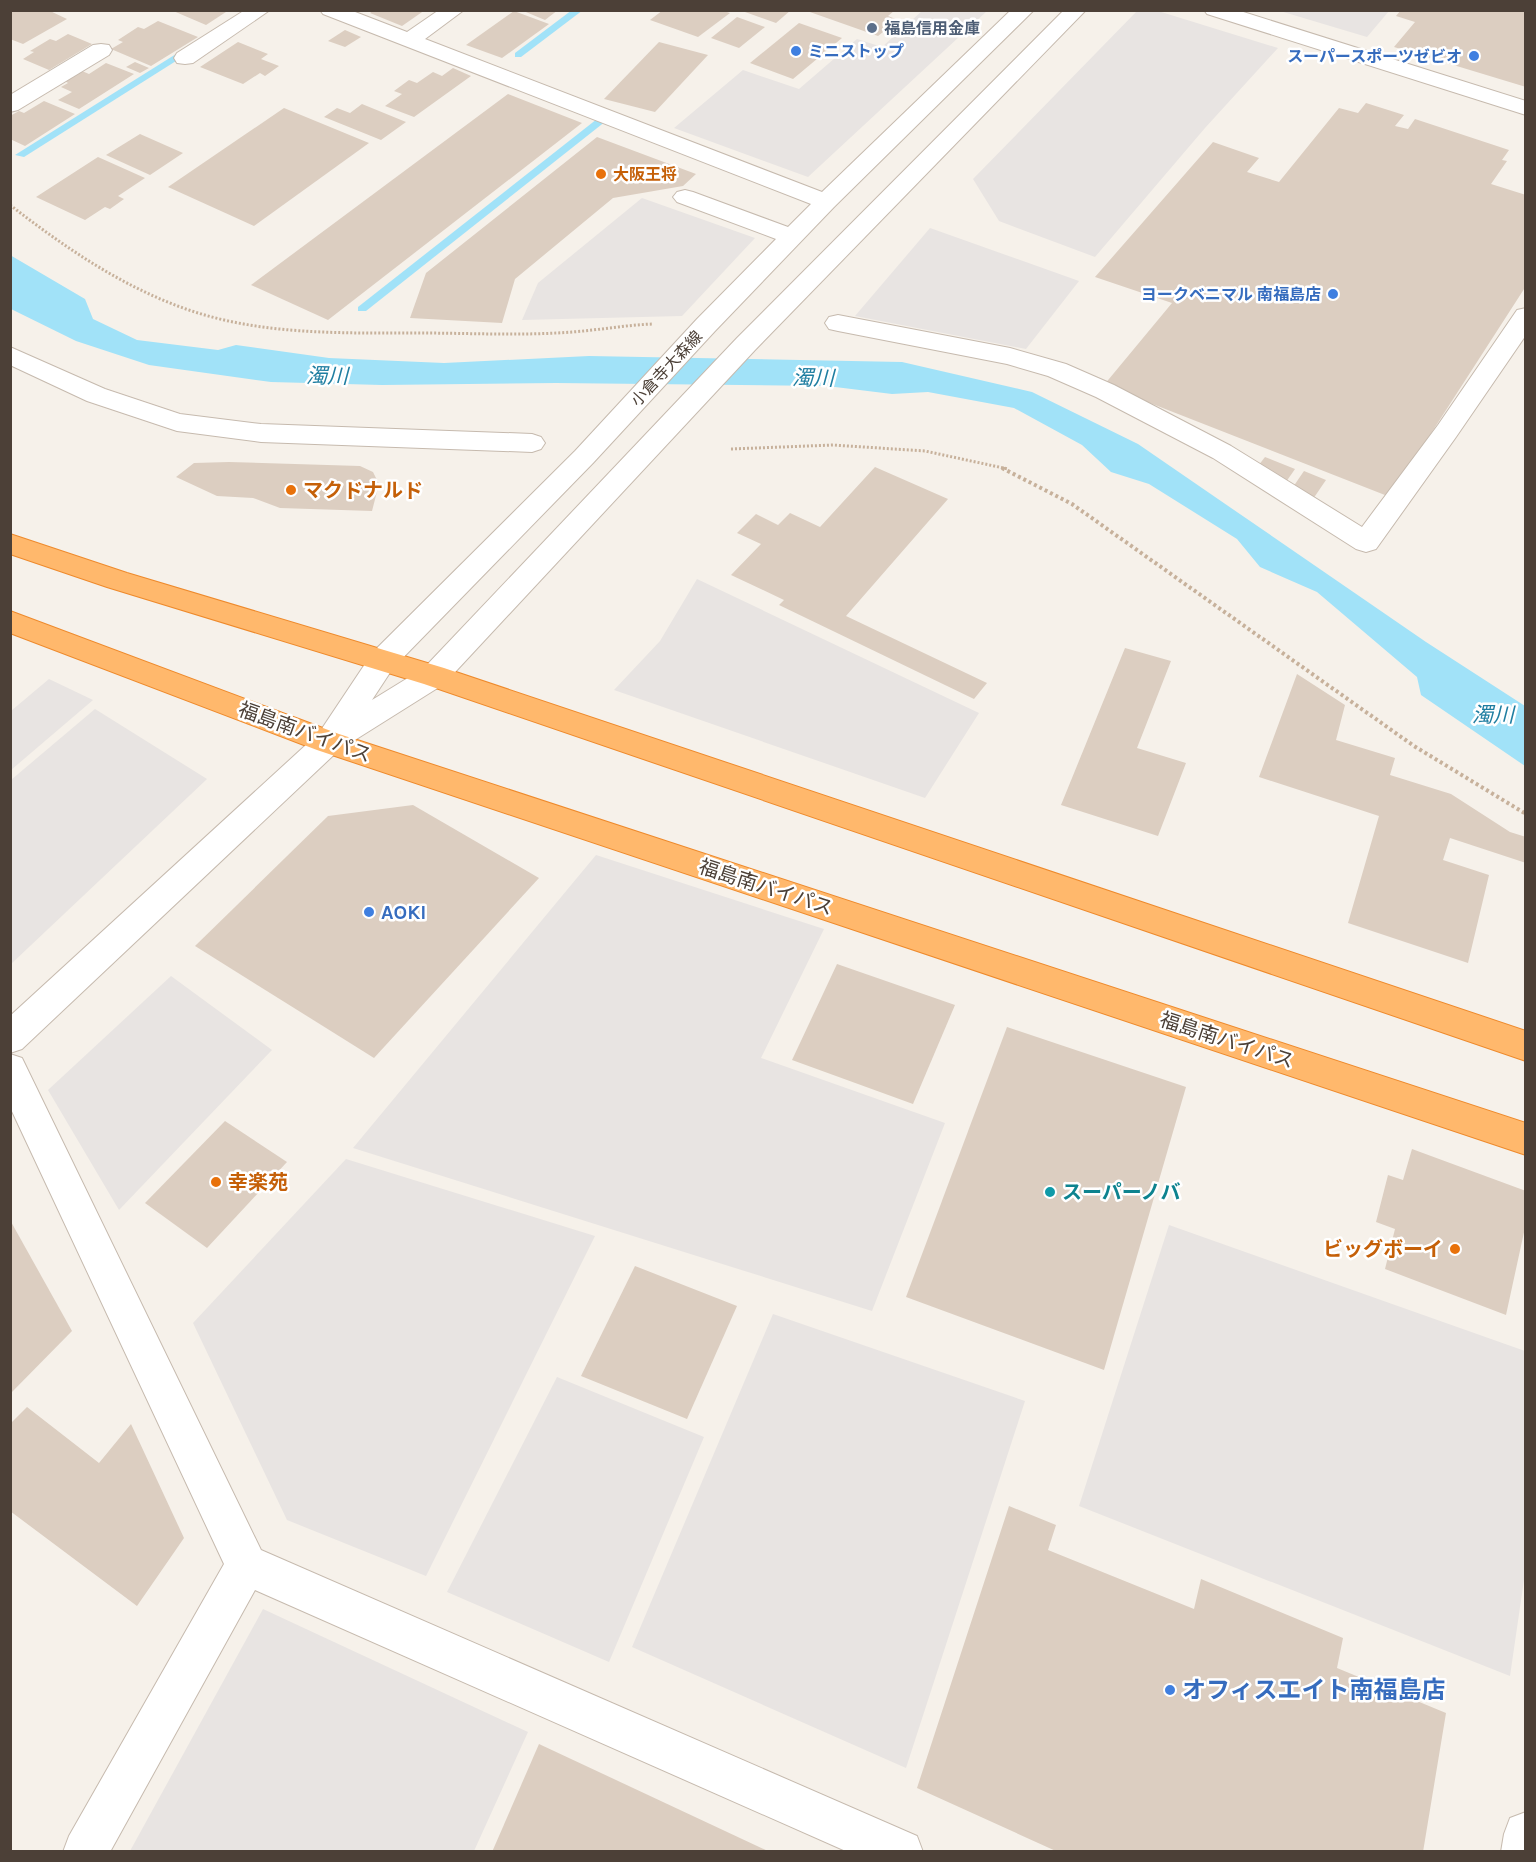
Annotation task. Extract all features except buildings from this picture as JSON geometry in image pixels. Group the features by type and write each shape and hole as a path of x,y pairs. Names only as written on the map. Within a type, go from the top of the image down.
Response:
{"highway":[{"path":"10,544 434,676 1526,1046"},
{"name":"福島南バイパス","path":"10,621 328,742 1526,1139"}],"street":[{"path":"185,58 260,10"},
{"path":"330,10 826,202"},
{"path":"409,41 453,10"},
{"name":"小倉寺大森線","path":"328,742 383,660 584,457 702,330 826,202 1024,10"},
{"path":"10,1038 328,742 434,676 746,344 1076,10"},
{"path":"1214,10 1526,108"},
{"path":"10,105 101,50"},
{"path":"685,196 792,237"},
{"path":"838,323 1010,356 1067,375 1105,391 1222,452 1366,542 1447,431 1526,316"},
{"path":"10,355 96,395 177,422 261,433 532,443"},
{"path":"10,1068 246,1565 901,1851"},
{"path":"85,1851 246,1565"},
{"path":"1523,1851 1526,1834"}],"path":[{"path":"10,205 63,244 123,281 190,310 225,321 271,329 478,334 572,332 646,324 702,330"},
{"path":"731,448 833,445 925,451 1007,469 1072,504 1142,550 1414,746 1526,813"}],"shaded area":[{"path":"1389,10 1367,37 1280,11"},
{"path":"922,11 987,11 808,177 674,128 743,70 799,89 857,39 882,47"},
{"path":"1137,11 1158,11 1278,48 1205,128 1095,257 999,221 973,179"},
{"path":"642,198 755,238 682,316 522,320 538,283"},
{"path":"930,228 1079,281 1026,349 855,316"},
{"path":"697,579 979,713 925,798 614,690 660,641"},
{"path":"49,679 93,700 11,770 11,711"},
{"path":"95,709 207,779 11,964 11,780"},
{"path":"596,855 824,929 761,1058 945,1123 872,1311 353,1148"},
{"path":"171,976 272,1050 119,1210 48,1090"},
{"path":"346,1159 595,1236 426,1576 287,1520 193,1323"},
{"path":"1169,1225 1525,1351 1526,1566 1510,1676 1079,1506"},
{"path":"773,1314 1025,1401 906,1768 632,1647"},
{"path":"557,1377 704,1437 609,1662 447,1592"},
{"path":"263,1609 528,1732 474,1851 130,1851"}],"water":[{"name":"濁川","path":"10,255 85,299 93,319 137,340 218,350 236,345 329,358 444,363 589,356 902,362 1032,392 1138,444 1426,642 1525,706 1525,766 1421,695 1417,677 1317,592 1260,567 1237,539 1149,484 1111,472 1082,445 1014,408 928,392 892,394 827,386 556,383 382,385 271,382 149,365 76,341 11,309"}],"waterway":[{"path":"518,55 579,10"},
{"path":"20,155 192,47"},
{"path":"362,309 601,121"}],"place":[{"name":"福島信用金庫","path":"872,28"},
{"name":"ミニストップ","path":"796,51"},
{"name":"スーパースポーツゼビオ","path":"1474,56"},
{"name":"大阪王将","path":"601,174"},
{"name":"ヨークベニマル 南福島店","path":"1333,294"},
{"name":"マクドナルド","path":"291,490"},
{"name":"AOKI","path":"369,912"},
{"name":"幸楽苑","path":"216,1182"},
{"name":"スーパーノバ","path":"1050,1192"},
{"name":"ビッグボーイ","path":"1455,1249"},
{"name":"オフィスエイト南福島店","path":"1170,1690"}]}
